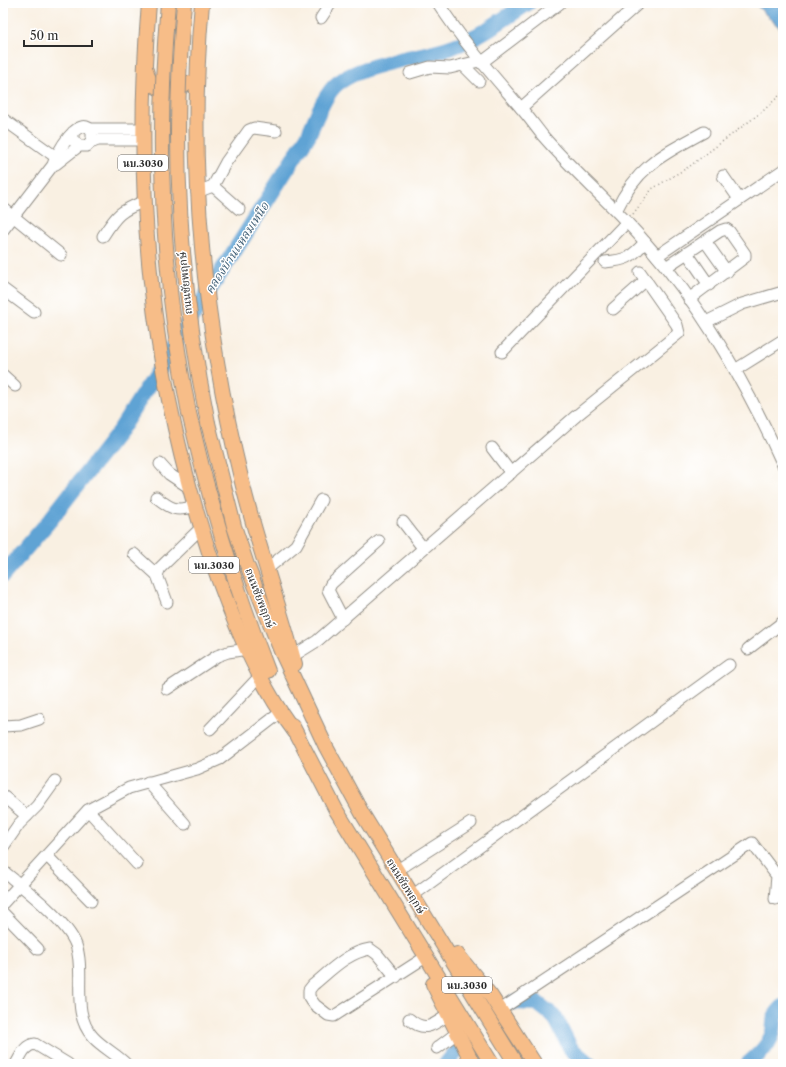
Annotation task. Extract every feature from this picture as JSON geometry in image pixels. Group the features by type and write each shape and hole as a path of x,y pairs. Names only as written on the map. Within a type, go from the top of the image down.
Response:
{"main road":[{"name":"ถนนชัยพฤกษ์","path":"149,3 145,64 143,134 146,234 155,323 180,455 201,528 225,600 248,650 280,713 295,732"},
{"name":"ถนนชัยพฤกษ์","path":"168,3 164,48 161,143 163,215 172,316 189,413 208,494 234,582 269,673 295,732 336,810 492,1064"},
{"name":"ถนนชัยพฤกษ์","path":"184,3 180,46 177,144 179,220 192,343 208,423 234,526 247,565 281,651 343,780 396,871 516,1064"},
{"name":"ถนนชัยพฤกษ์","path":"202,3 198,59 196,127 197,192 209,317 222,394 239,468 267,570 293,656 304,701"},
{"path":"145,64 151,84 157,89 174,92 187,84 192,78 198,59"},
{"path":"415,901 491,996 535,1064"},
{"path":"401,917 473,1064"}],"street":[{"path":"320,18 331,3"},
{"path":"438,3 478,60 521,108 543,136 627,222 666,268 706,322 735,370 757,409 783,465"},
{"path":"410,73 430,67 450,68 478,60 560,3"},
{"path":"521,108 639,3"},
{"path":"463,65 479,82"},
{"path":"3,119 56,161"},
{"path":"3,230 56,161 76,129 83,126 90,129 143,134"},
{"path":"197,192 213,186 226,162 249,130 254,128 276,131"},
{"path":"90,129 93,136 90,143"},
{"path":"73,132 73,140 79,146"},
{"path":"616,211 624,192 640,173 654,161 704,132"},
{"path":"56,161 79,146 87,146 98,140 143,134"},
{"path":"657,256 783,170"},
{"path":"723,176 739,199"},
{"path":"213,186 239,209"},
{"path":"103,236 122,210 145,201"},
{"path":"3,208 61,255"},
{"path":"502,352 627,222"},
{"path":"666,268 705,241 726,229 741,248 745,254 745,257 689,299"},
{"path":"705,241 727,272"},
{"path":"605,262 625,259 632,256 645,242"},
{"path":"687,253 709,285"},
{"path":"293,656 317,641 576,416 679,333 677,325 643,276 613,309"},
{"path":"3,289 34,312"},
{"path":"706,322 742,304 783,292"},
{"path":"735,370 783,340"},
{"path":"3,375 15,386"},
{"path":"492,448 511,473"},
{"path":"160,464 169,474 190,488"},
{"path":"156,498 174,509 181,511 195,506"},
{"path":"267,570 296,545 321,500"},
{"path":"403,522 423,548"},
{"path":"157,575 160,568 172,555 201,528"},
{"path":"343,619 328,590 331,584 379,540"},
{"path":"134,554 157,575 167,602"},
{"path":"748,649 783,622"},
{"path":"166,688 218,656 228,652 248,650"},
{"path":"415,901 729,665"},
{"path":"210,729 261,675"},
{"path":"3,903 88,810 129,788 197,769 220,759 280,713"},
{"path":"3,726 22,725 39,719"},
{"path":"3,847 27,816 37,806 55,781"},
{"path":"148,782 185,824"},
{"path":"3,796 27,816"},
{"path":"88,810 137,864"},
{"path":"396,871 471,823"},
{"path":"500,1010 752,842 777,876 775,899"},
{"path":"47,856 91,901"},
{"path":"3,871 65,927 76,944 80,965 80,1007 86,1025 92,1036 126,1064"},
{"path":"3,913 38,949"},
{"path":"396,977 377,954 370,949 360,950 313,984 309,990 309,997 315,1005 328,1015 334,1016 396,977 421,960"},
{"path":"409,1019 417,1026 427,1027 448,1015"},
{"path":"436,1048 457,1033"},
{"path":"16,1064 24,1050 30,1045 35,1044 68,1064"}],"path":[{"path":"627,222 652,189 708,152 763,111 783,92"}],"water":[{"path":"754,3 783,3 783,31"}],"waterway":[{"name":"คลองบ้านแหลมเหนือ","path":"3,575 50,520 120,430 308,136 321,107 333,87 349,76 363,70 441,50 464,42 528,3"},
{"path":"514,1002 537,1003 555,1017 571,1049 589,1064"},
{"path":"748,1064 768,1044 772,1035 776,1015 783,1007"},
{"path":"446,1064 456,1052"}]}
